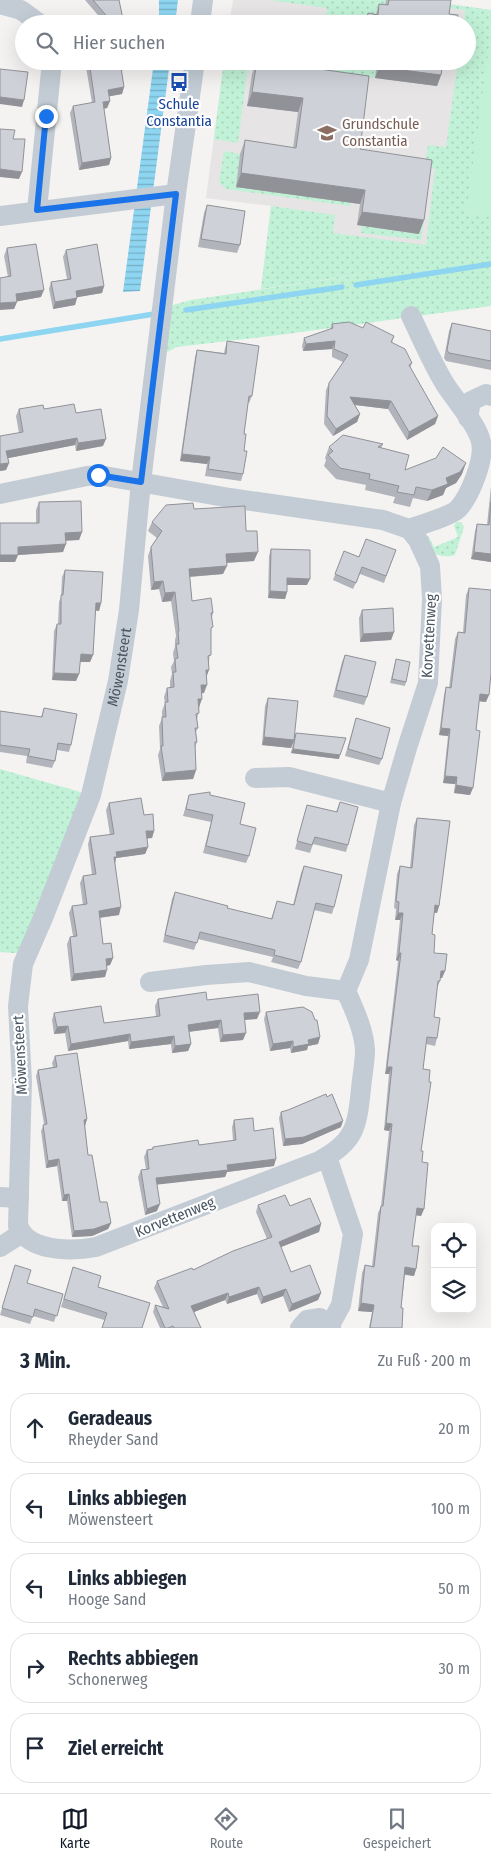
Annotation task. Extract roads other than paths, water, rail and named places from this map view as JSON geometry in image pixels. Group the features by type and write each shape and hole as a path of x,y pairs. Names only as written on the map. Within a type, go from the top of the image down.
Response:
{"street":[{"path":"201,15 203,0"},
{"path":"0,4 21,10 28,15"},
{"path":"37,210 51,70"},
{"name":"Möwensteert","path":"22,1233 9,1198 22,1150 22,1082 18,1006 23,964 87,807 104,746 118,681 130,610 168,195 193,70"},
{"path":"0,216 168,195"},
{"path":"411,316 445,384 478,426"},
{"path":"0,494 87,476 106,476 230,498 383,520 409,529 459,508 476,477 481,460 481,441 471,401 486,394 491,396"},
{"name":"Korvettenweg","path":"22,1233 33,1242 66,1250 77,1251 96,1247 327,1157 340,1147 356,1127 365,1049 359,1025 346,991 353,978 358,960 391,803 428,684 432,600 431,574 423,548 409,529"},
{"path":"255,778 289,777 391,803"},
{"path":"150,982 249,972 306,986 346,991"},
{"path":"300,1328 307,1320 320,1318 330,1327 341,1305 353,1234 327,1157"},
{"path":"0,1247 22,1233"}],"water":[{"path":"159,0 178,0 176,15 159,15"},
{"path":"153,70 169,70 140,291 123,292"}],"waterway":[{"path":"356,285 491,264"},
{"path":"186,310 342,287"},
{"path":"0,339 154,314"}],"place":[{"name":"Schule Constantia","path":"179,82"},
{"name":"Grundschule Constantia","path":"327,133"}]}
